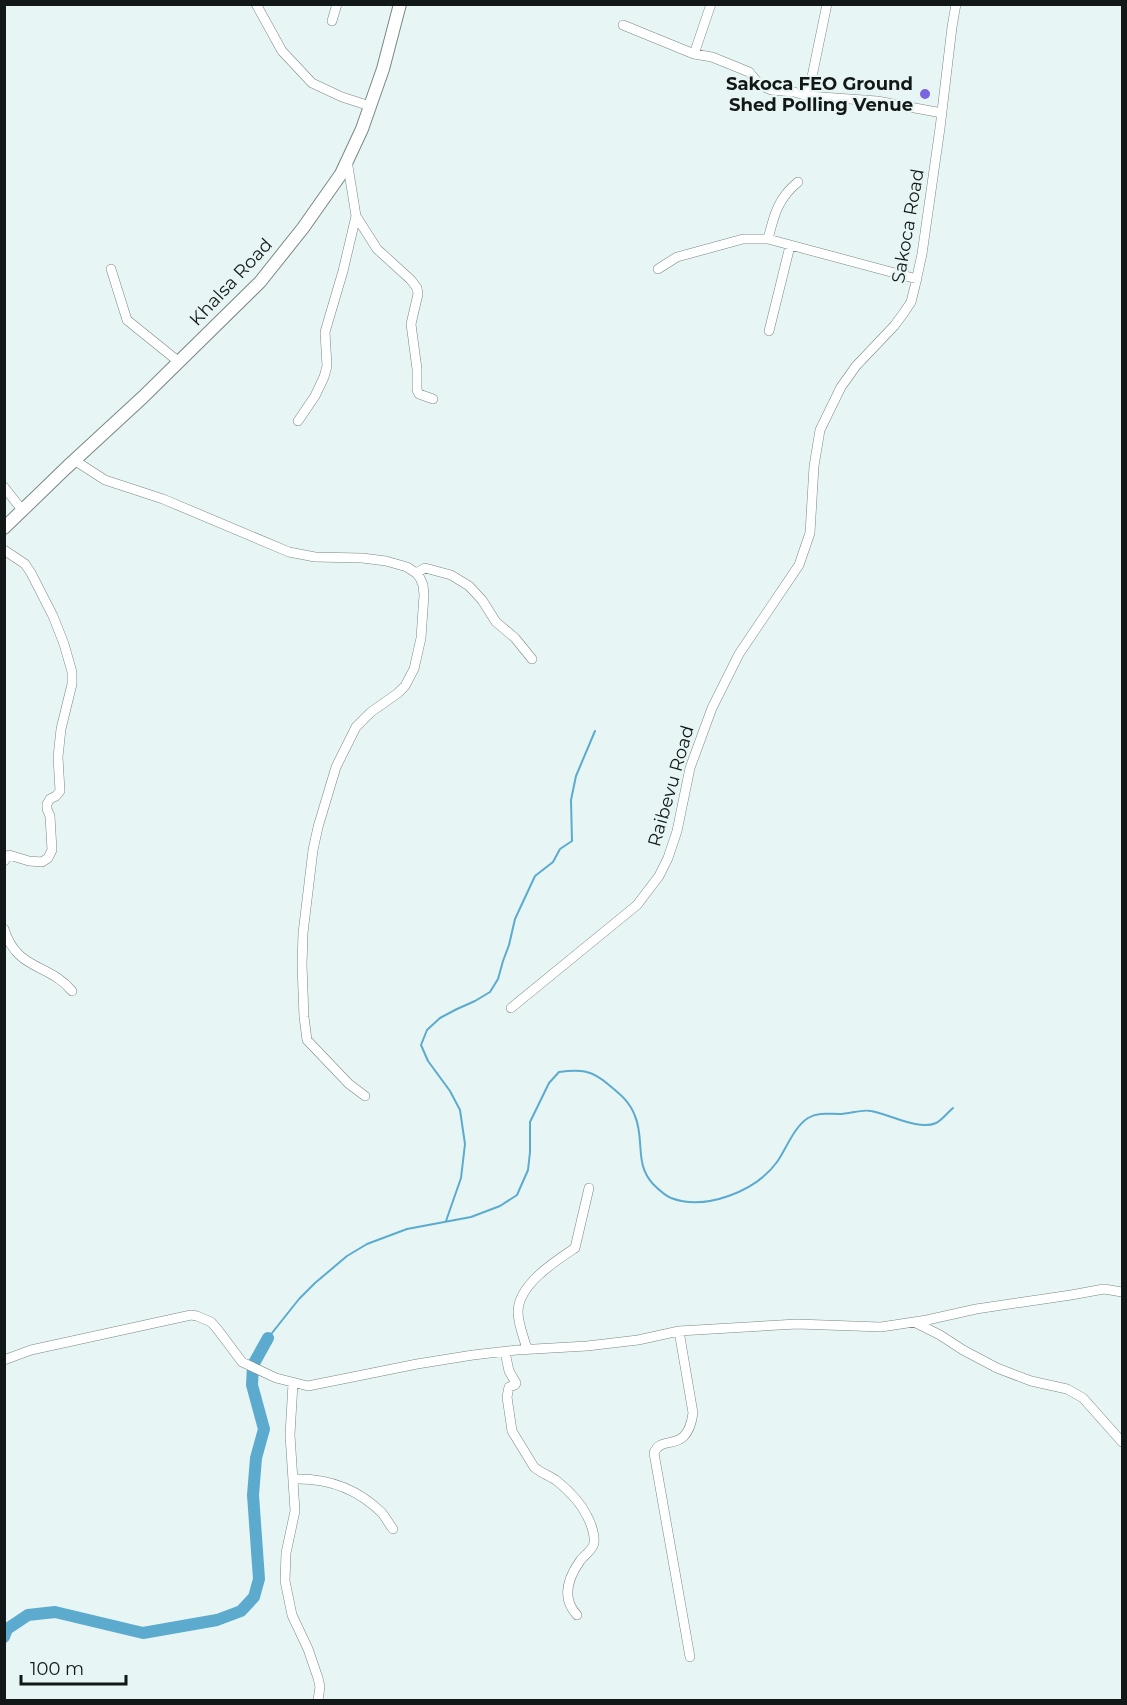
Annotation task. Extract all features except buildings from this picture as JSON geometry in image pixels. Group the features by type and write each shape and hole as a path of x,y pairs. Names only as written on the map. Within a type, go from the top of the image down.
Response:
{"main road":[{"name":"Khalsa Road","path":"4,528 260,282 303,228 341,174 362,129 383,69 400,4"}],"street":[{"path":"256,4 282,51 312,83 342,97 370,106"},
{"path":"332,21 337,4"},
{"path":"694,54 711,4"},
{"path":"808,96 827,4"},
{"name":"Sakoca Road","path":"800,565 810,533 814,466 820,430 851,373 903,314 910,302 917,279 956,4"},
{"path":"623,25 694,54 712,57 749,72 760,85 771,90 808,96 877,101 942,113"},
{"path":"298,421 315,396 324,377 327,366 325,332 356,216 347,160"},
{"path":"768,239 779,202 798,182"},
{"path":"356,216 377,249 417,288 418,294 411,324 417,369 417,390 419,394 434,399"},
{"path":"658,269 677,257 743,239 768,239 917,279"},
{"path":"769,331 790,246"},
{"path":"111,269 128,320 179,362"},
{"path":"74,460 105,480 163,499 289,552 315,557 375,559 406,567 416,573 423,585 421,639 414,669 405,686 371,712 356,727 336,766 313,850 303,933 302,965 307,1040 349,1084 365,1096"},
{"path":"4,487 22,511"},
{"path":"4,550 25,564 31,573 53,616 72,672 72,684 61,729 58,757 60,791 47,804 52,850 48,858 42,862 29,861 12,855 4,861"},
{"name":"Raibevu Road","path":"511,1008 637,905 659,876 673,844 690,768 712,708 739,654 800,565"},
{"path":"416,573 424,568 431,569 451,575 469,586 482,600 496,622 515,638 532,658"},
{"path":"4,929 19,956 61,980 72,991"},
{"path":"527,1349 518,1312 524,1291 548,1266 574,1248 589,1188"},
{"path":"4,1360 31,1350 191,1315 211,1322 242,1362 276,1378 308,1386 417,1364 527,1349 587,1346 638,1340 679,1330 797,1324 880,1327 1104,1289 1122,1292"},
{"path":"914,1322 997,1368 1031,1381 1067,1389 1083,1398 1122,1443"},
{"path":"679,1330 693,1413 692,1421 690,1429 682,1440 660,1445 654,1453 690,1657"},
{"path":"505,1352 509,1371 516,1383 507,1391 512,1431 534,1467 556,1481 579,1504 592,1528 593,1546 580,1561 567,1586 568,1599 572,1609 578,1614"},
{"path":"293,1383 290,1435 295,1511 286,1553 285,1581 292,1616 308,1649 318,1678 320,1688 318,1701"},
{"path":"294,1479 307,1479 348,1488 380,1511 393,1529"}],"waterway":[{"path":"446,1221 461,1178 465,1144 460,1110 450,1091 428,1061 421,1045 427,1030 440,1018 490,992 498,979 515,919 535,876 553,862 560,849 572,841 571,800 576,776 595,731"},
{"path":"268,1338 315,1283 347,1256 367,1244 407,1229 471,1217 500,1206 517,1195 528,1170 530,1122 549,1083 559,1072 580,1071 592,1074 603,1080 624,1099 633,1111 638,1125 642,1160 647,1176 666,1195 685,1201 699,1202 729,1196 756,1182 777,1162 799,1127 812,1116 867,1111 913,1124 929,1125 938,1122 953,1108"},
{"path":"4,1637 7,1629 28,1615 55,1612 143,1633 217,1620 241,1611 254,1597 259,1579 253,1495 256,1458 264,1429 252,1385 253,1365 268,1338"}],"place":[{"name":"Sakoca FEO Ground Shed Polling Venue","path":"925,94"}]}
